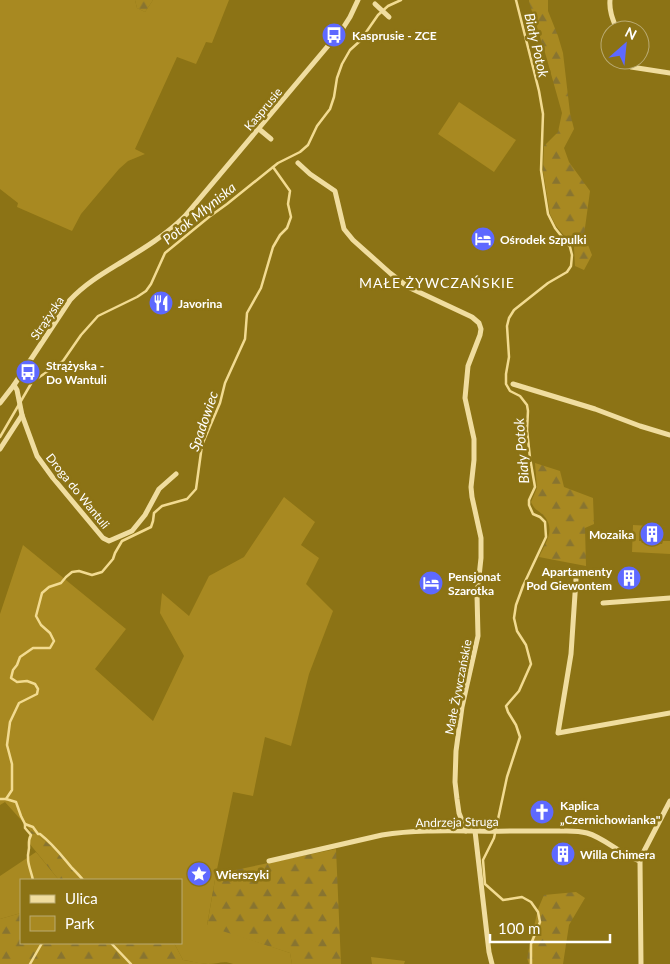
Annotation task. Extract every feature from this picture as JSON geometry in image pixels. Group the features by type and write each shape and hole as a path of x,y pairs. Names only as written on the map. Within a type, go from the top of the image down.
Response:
{"street":[{"name":"Kasprusie","path":"176,225 345,25 358,0"},
{"path":"610,0 609,7 613,20"},
{"path":"375,4 389,17"},
{"path":"650,70 670,73"},
{"path":"259,129 272,139"},
{"name":"Małe Żywczańskie","path":"298,163 335,191 344,229 353,240 408,287 472,317 479,323 481,330 468,366 465,398 474,439 471,487 481,538 477,595 478,636 462,707 456,751 455,782 457,799 466,831"},
{"name":"Strążyska","path":"0,404 64,308 75,295 92,281 154,242 176,225"},
{"path":"513,384 595,409 670,435"},
{"name":"Droga do Wantuli","path":"14,385 21,412 37,456 103,538 109,541 132,531 145,515 158,489 176,474"},
{"path":"0,448 21,412"},
{"path":"576,579 571,654 558,732 670,713"},
{"path":"602,602 670,598"},
{"path":"641,964 640,861 670,801"},
{"name":"Andrzeja Struga","path":"269,861 341,843 393,833 445,830 572,830 586,832 640,861"},
{"path":"475,831 492,964"}],"green space":[{"path":"0,0 135,0 137,8 145,12 153,0 229,0 212,43 206,42 196,64 177,57 135,149 145,154 128,161 119,169 81,214 72,231 17,207 18,203 0,189"},
{"path":"135,0 153,0 145,12 137,8"},
{"path":"529,0 548,0 548,11 563,53 570,113 574,129 564,148 569,162 590,191 584,235 592,255 584,270 575,266 574,247 556,226 550,214 543,171 544,146 558,132 562,113"},
{"path":"459,102 516,140 494,172 438,134"},
{"path":"535,463 560,471 564,487 593,498 594,524 585,528 586,566 539,557 549,535 549,525 531,502 537,488"},
{"path":"284,497 315,522 301,545 319,558 306,584 333,611 309,674 291,746 265,737 253,796 233,792 207,925 290,953 292,964 233,964 224,962 202,964 183,960 175,944 182,944 182,879 81,879 58,851 30,830 5,802 0,805 0,614 23,545 126,629 95,669 153,721 184,656 160,613 162,593 189,616 209,576 244,557"},
{"path":"633,525 655,526 654,529 640,529 639,541 645,543 647,541 646,543 649,542 649,545 655,545 658,543 657,541 659,544 662,544 663,541 670,541 670,554 632,552"},
{"path":"30,830 58,851 81,879 58,879 29,843"},
{"path":"336,849 341,964 292,964 290,953 207,926 216,874"},
{"path":"36,852 58,879 20,879 20,913 0,919 0,876"},
{"path":"576,892 585,898 569,925 563,964 529,964 527,958 538,909 544,895"},
{"path":"20,913 20,944 175,944 183,960 206,964 0,964 0,919"},
{"path":"371,957 405,961 404,964 372,964"}],"waterway":[{"name":"Potok Młyniska","path":"0,437 32,382 63,361 81,335 98,316 146,291 165,253 278,163 300,152 308,145 317,126 330,109 337,78 350,50 360,41 378,15 388,6 401,0"},
{"name":"Biały Potok","path":"516,0 543,114 541,170 548,214 555,228 570,247 572,255 571,266 567,272 548,283 514,310 507,326 509,357 506,384 510,391 520,396 527,405 527,430 535,487 529,500 529,505 533,514 545,522 546,537 516,605 514,618 517,631 526,645 531,664 519,691 506,706 520,737 507,777 494,838 483,860 485,884 503,900 522,897 531,902 538,912 540,922 531,944 531,964"},
{"name":"Spadowiec","path":"0,799 6,799 12,790 12,764 7,745 10,722 19,703 37,694 38,689 35,684 27,681 17,682 11,678 13,670 20,657 33,648 50,648 54,641 36,616 42,593 49,587 61,583 72,572 79,571 92,575 102,572 113,559 122,541 151,527 154,513 162,506 187,499 196,489 202,445 220,403 225,383 245,339 247,313 261,288 273,247 287,228 291,217 288,204 290,191 273,167"},
{"path":"6,799 16,802 25,828 31,835 28,857 33,879"},
{"path":"25,824 33,827 38,834 49,842 82,879"},
{"path":"30,964 41,944"},
{"path":"112,944 131,964"}],"place":[{"name":"Kasprusie - ZCE","path":"334,35"},
{"name":"Ośrodek Szpulki","path":"483,239"},
{"name":"Javorina","path":"161,303"},
{"name":"Strążyska - Do Wantuli","path":"28,372"},
{"name":"Mozaika","path":"652,534"},
{"name":"Apartamenty Pod Giewontem","path":"629,578"},
{"name":"Pensjonat Szarotka","path":"431,583"},
{"name":"Kaplica „Czernichowianka\"","path":"542,812"},
{"name":"Willa Chimera","path":"563,854"},
{"name":"Wierszyki","path":"199,874"}],"district":[{"name":"MAŁE ŻYWCZAŃSKIE","path":"437,282"}]}
